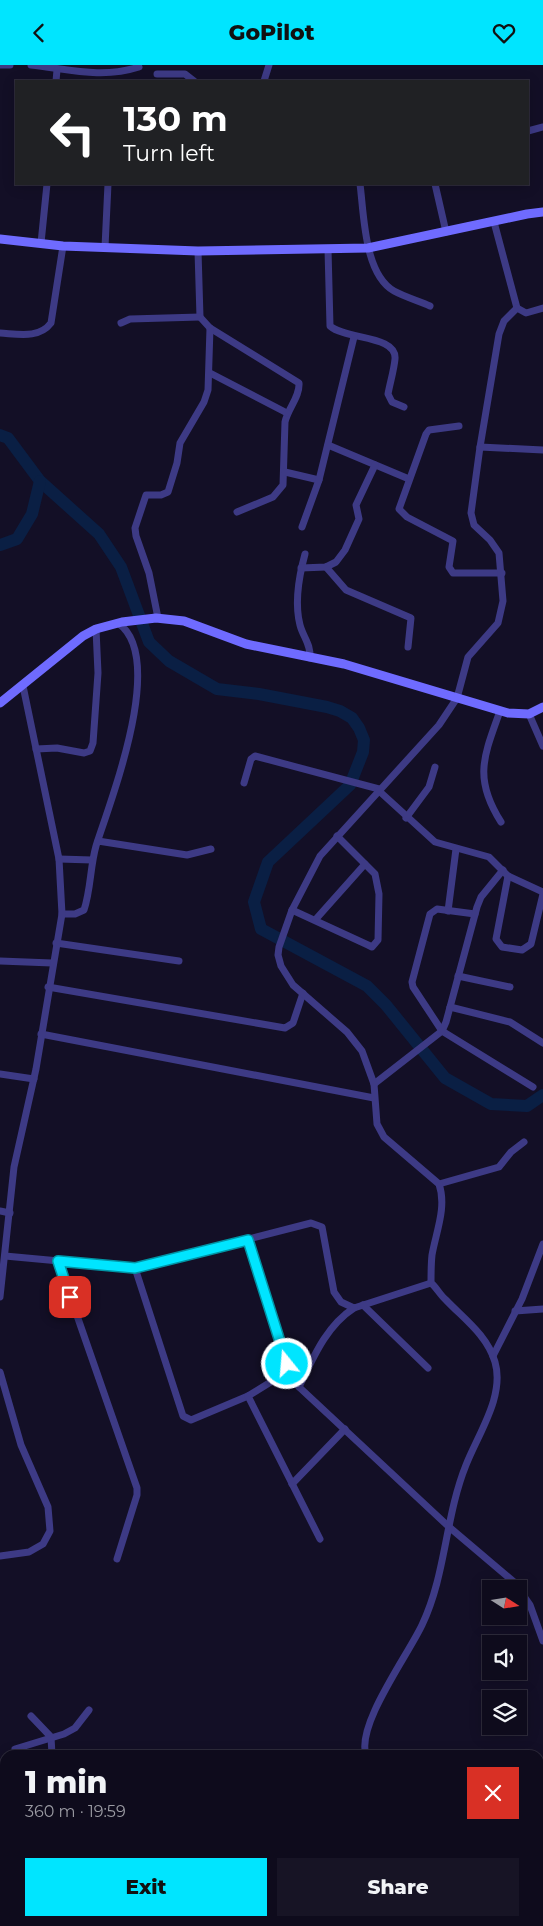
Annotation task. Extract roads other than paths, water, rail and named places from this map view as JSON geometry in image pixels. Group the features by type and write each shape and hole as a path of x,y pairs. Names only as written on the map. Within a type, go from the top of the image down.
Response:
{"street":[{"path":"0,65 10,65"},
{"path":"31,65 57,70 101,74 122,73 139,67"},
{"path":"264,80 269,65"},
{"path":"56,80 57,70"},
{"path":"157,74 185,74 193,80"},
{"path":"529,131 543,127"},
{"path":"41,243 47,185"},
{"path":"105,247 108,185"},
{"path":"360,185 368,248 382,281 394,291 430,305"},
{"path":"435,185 446,232"},
{"path":"0,239 63,245 198,251 368,248 543,212"},
{"path":"494,222 517,308 526,313 543,309"},
{"path":"0,333 36,334 46,330 51,323 63,245"},
{"path":"328,249 330,326 354,337 383,341 390,347 395,359 388,394 392,402 404,407"},
{"path":"198,251 200,317 210,328 299,383 299,391 287,413 283,485 273,497 237,513"},
{"path":"365,1750 365,1738 377,1705 422,1625 437,1587 448,1526 466,1467 493,1403 497,1379 493,1356 475,1329 431,1283 432,1256 441,1212 442,1193 439,1183 384,1137 377,1124 374,1084 362,1051 347,1032 293,985 281,966 278,947 292,910 320,856 336,836 439,725 457,698 468,657 492,631 500,616 503,601 502,573 496,546 474,525 471,513 499,334 504,321 517,308"},
{"path":"121,323 130,319 200,317"},
{"path":"157,618 152,582 136,536 135,527 146,495 160,495 168,492 177,463 180,443 204,403 210,373 210,328"},
{"path":"302,527 319,480 354,337"},
{"path":"210,373 287,413"},
{"path":"458,426 429,430 423,439 400,509 407,517 453,541 450,571 458,574 502,573"},
{"path":"328,445 409,479"},
{"path":"480,447 543,449"},
{"path":"301,568 326,567 336,562 354,534 359,519 356,505 375,465"},
{"path":"285,472 319,480"},
{"path":"305,554 301,568 298,611 300,626 310,648 310,658"},
{"path":"326,567 346,590 411,618 408,647"},
{"path":"0,703 77,641 96,629 120,623 157,618 184,621 246,644 344,664 500,711 528,714 543,707"},
{"path":"62,913 75,914 84,909 89,893 92,860 127,751 138,673 134,644 127,630 120,623"},
{"path":"36,749 57,748 84,753 90,751 93,743 98,673 96,629"},
{"path":"0,1297 14,1167 34,1079 52,963 62,913 59,859 22,686"},
{"path":"500,711 488,746 483,784 488,800 500,822"},
{"path":"528,714 543,747"},
{"path":"244,783 251,759 255,756 379,790 406,818 435,842 456,849 480,853 495,861 508,876 543,893 531,943 522,950 502,947 496,939 508,876"},
{"path":"406,818 429,787 436,767"},
{"path":"292,910 316,919 372,947 376,944 378,939 378,884 375,874 336,836"},
{"path":"98,841 188,855 211,849"},
{"path":"448,911 456,849"},
{"path":"59,859 92,860"},
{"path":"316,919 365,865"},
{"path":"374,1084 442,1031 481,897 503,870"},
{"path":"475,914 437,909 430,914 412,982 417,994 442,1031 533,1087"},
{"path":"56,943 179,961"},
{"path":"0,961 52,963"},
{"path":"458,977 510,987"},
{"path":"48,987 285,1028 293,1023 303,993"},
{"path":"450,1007 510,1022 543,1043"},
{"path":"41,1034 374,1098"},
{"path":"0,1074 34,1079"},
{"path":"439,1183 499,1167 524,1142"},
{"path":"0,1211 10,1213"},
{"path":"5,1256 135,1268 311,1223 318,1223 323,1231 334,1292 341,1302 354,1308"},
{"path":"248,1240 290,1370 299,1387 448,1526 514,1582 530,1605 543,1641"},
{"path":"493,1356 533,1273 543,1243"},
{"path":"58,1261 137,1489 137,1495 117,1559"},
{"path":"135,1268 182,1416 191,1420 248,1397 290,1370"},
{"path":"299,1387 330,1330 339,1318 354,1308 431,1283"},
{"path":"363,1305 428,1368"},
{"path":"515,1311 543,1309"},
{"path":"0,1372 21,1445 48,1507 50,1531 43,1545 29,1552 0,1556"},
{"path":"248,1397 320,1539"},
{"path":"292,1483 345,1429"},
{"path":"15,1749 64,1734 75,1728 89,1710"},
{"path":"31,1716 51,1737 52,1750"}],"waterway":[{"path":"0,435 8,438 40,481 99,534 121,567 149,642 169,661 217,689 259,694 327,707 340,711 352,718 359,728 364,740 363,752 350,785 268,862 254,902 261,929 367,986 386,1005 445,1078 491,1104 527,1106 543,1095"},
{"path":"0,545 17,539 32,514 40,481"}]}
